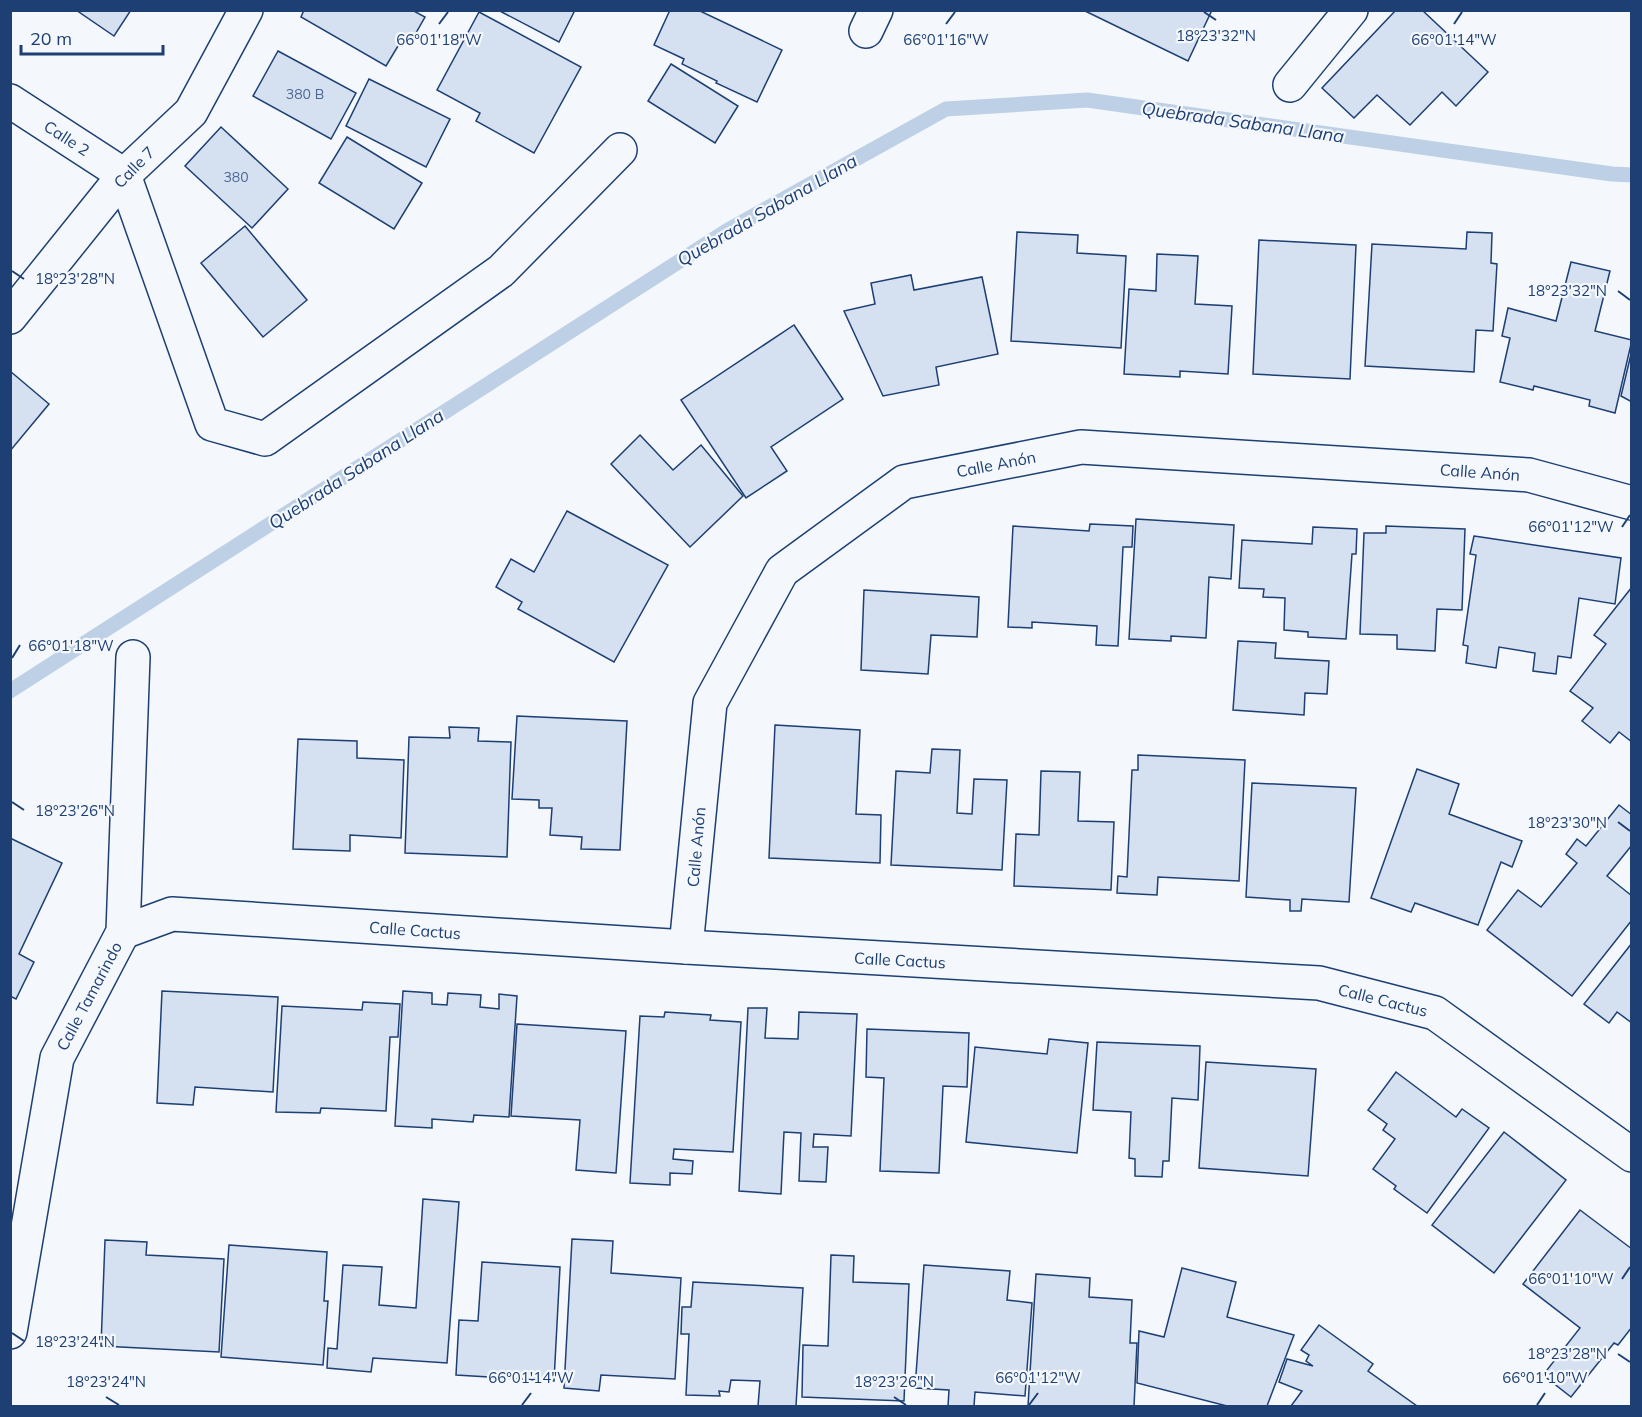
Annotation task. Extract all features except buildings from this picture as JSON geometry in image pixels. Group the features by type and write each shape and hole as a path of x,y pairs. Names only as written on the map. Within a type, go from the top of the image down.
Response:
{"street":[{"name":"Calle 7","path":"10,317 124,175 191,111 246,10"},
{"path":"1290,85 1351,10"},
{"name":"Calle 2","path":"10,101 124,175"},
{"path":"124,175 212,424 265,439 501,271 620,150"},
{"name":"Calle Anón","path":"686,947 710,703 782,571 903,482 1081,447 1529,475 1632,503"},
{"name":"Calle Tamarindo","path":"10,1332 57,1058 123,932 133,657"},
{"name":"Calle Cactus","path":"123,932 172,914 686,947 1319,983 1436,1013 1632,1155"}],"waterway":[{"name":"Quebrada Sabana Llana","path":"10,691 728,230 946,109 1087,100 1632,175"}]}
